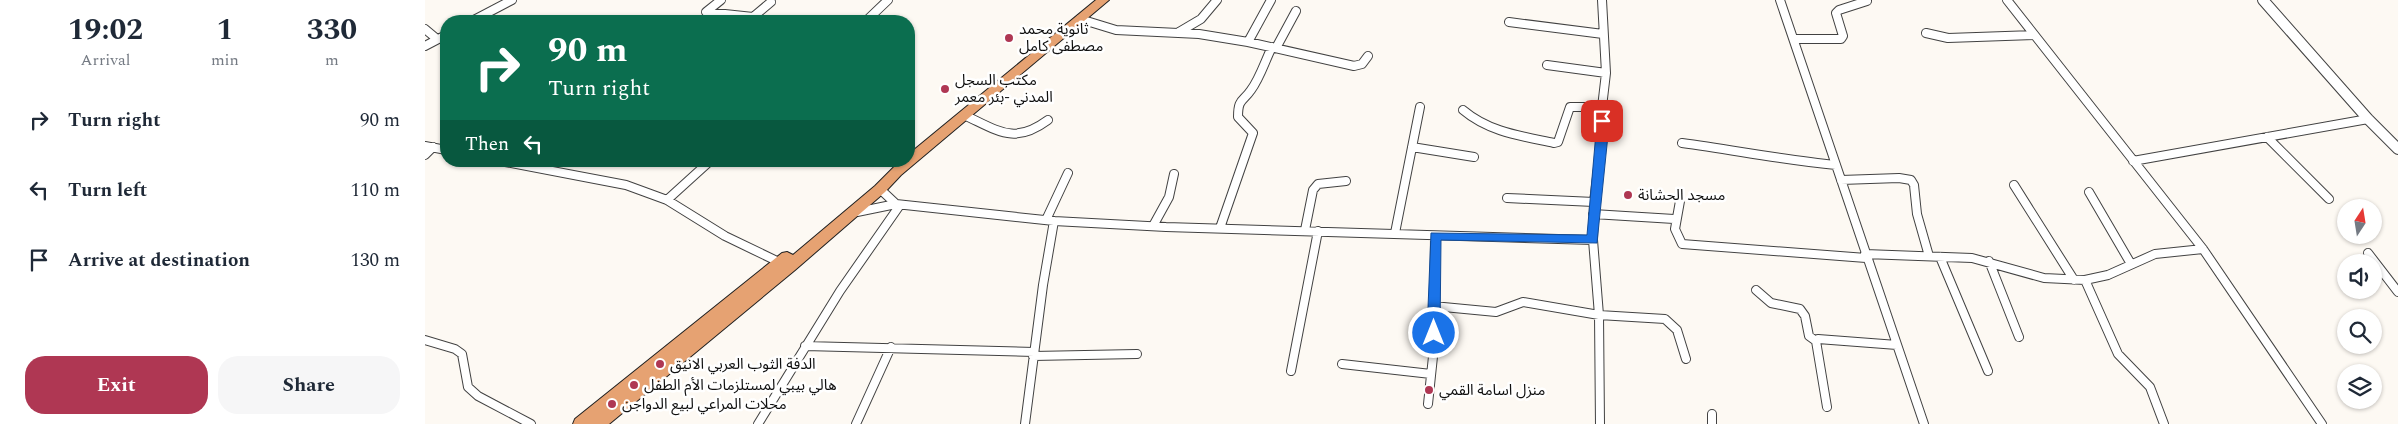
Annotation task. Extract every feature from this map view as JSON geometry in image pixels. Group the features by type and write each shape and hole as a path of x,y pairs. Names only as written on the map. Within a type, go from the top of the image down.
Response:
{"highway":[{"path":"915,156 1103,0"},
{"path":"581,424 688,343 785,264 872,188 902,167"},
{"path":"785,264 851,214 880,189 896,172"},
{"path":"597,424 688,343"}],"street":[{"path":"486,15 512,0"},
{"path":"721,0 706,12 734,15"},
{"path":"872,15 888,0"},
{"path":"1177,32 1201,20 1209,13 1217,0"},
{"path":"1248,42 1271,0"},
{"path":"1600,424 1599,315 1593,240 1593,214 1602,135 1601,107 1606,73 1602,0"},
{"path":"1780,0 1795,39 1865,256 1924,424"},
{"path":"2007,0 2203,248 2322,424"},
{"path":"2263,0 2368,119 2398,149"},
{"path":"1795,39 1841,39 1843,36 1836,13 1839,10 1867,1"},
{"path":"755,15 771,2"},
{"path":"1220,228 1253,133 1238,117 1238,109 1242,98 1251,91 1274,47 1296,11"},
{"path":"1080,19 1116,30 1177,32 1248,42 1353,66 1362,64 1368,56"},
{"path":"1509,22 1603,34"},
{"path":"425,29 437,39"},
{"path":"1926,33 1949,38 2034,35"},
{"path":"425,46 440,38"},
{"path":"1547,65 1606,73"},
{"path":"1463,110 1473,120 1515,136 1554,143 1559,139 1567,109 1570,107 1601,107"},
{"path":"1395,233 1420,108"},
{"path":"965,115 995,128 1019,134 1025,134 1048,120"},
{"path":"2133,161 2368,119"},
{"path":"2267,137 2329,199"},
{"path":"1682,143 1742,151 1790,161 1836,165"},
{"path":"425,146 440,149"},
{"path":"1412,147 1474,157"},
{"path":"425,155 433,148"},
{"path":"537,167 626,185 667,200 725,236 785,264"},
{"path":"667,200 703,167"},
{"path":"1025,424 1050,221 1068,173"},
{"path":"1153,226 1158,214 1171,196 1174,174"},
{"path":"1841,180 1899,178 1911,180 1914,186 1917,214 1929,256"},
{"path":"1305,230 1313,190 1318,184 1346,181"},
{"path":"2014,185 2074,280"},
{"path":"880,189 898,205"},
{"path":"2089,192 2131,264"},
{"path":"1507,198 1594,202"},
{"path":"1680,202 1673,219 1677,238 1681,244 1865,256 1929,256 1989,261 2044,278 2085,280 2108,275 2155,254 2203,248"},
{"path":"758,424 849,277 898,205"},
{"path":"851,214 874,207 898,205 1050,221 1435,236 1593,240"},
{"path":"1593,214 1673,219"},
{"path":"1291,371 1318,231"},
{"path":"1428,404 1431,374 1435,236"},
{"path":"2368,253 2398,292"},
{"path":"1941,257 1988,371"},
{"path":"1989,261 2019,337"},
{"path":"2085,280 2119,354 2149,387 2165,424"},
{"path":"1756,290 1771,303 1800,309 1805,316 1809,336 1816,341 1827,407"},
{"path":"1433,306 1496,312 1523,302 1599,315 1668,320 1677,330 1686,359"},
{"path":"1816,341 1818,339 1897,345"},
{"path":"425,340 455,349 461,354 468,387 478,396 531,424"},
{"path":"805,346 891,347 1033,354 1137,354"},
{"path":"856,424 891,347"},
{"path":"1342,364 1431,374"}],"place":[{"name":"ثانوية محمد مصطفى كامل","path":"1009,38"},
{"name":"مكتب السجل المدني -بئر معمر","path":"945,89"},
{"name":"مسجد الحشانة","path":"1628,195"},
{"name":"الدفة الثوب العربي الانيق","path":"660,364"},
{"name":"هالي بيبي لمستلزمات الأم الطفل","path":"634,385"},
{"name":"منزل اسامة القمي","path":"1429,390"},
{"name":"محلات المراعي لبيع الدواجن","path":"612,404"}],"route":[{"path":"1434,333 1433,282 1435,236 1593,240 1594,202 1602,121"}]}
